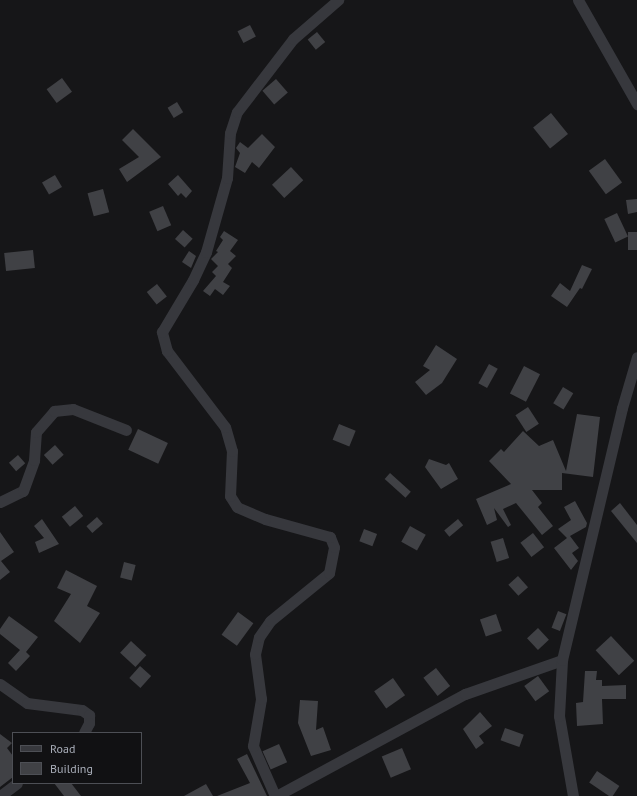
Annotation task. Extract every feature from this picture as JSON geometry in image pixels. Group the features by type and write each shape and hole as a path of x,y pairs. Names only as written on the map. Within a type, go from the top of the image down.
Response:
{"street":[{"path":"338,0 293,39 237,112 230,133 227,178 206,252 193,280 162,332 167,351 225,427 232,451 230,496 236,507 265,519 330,538 334,547 328,573 270,621 258,637 255,654 261,699 253,746 276,796 465,694 562,660"},
{"path":"578,0 637,104"},
{"path":"573,796 559,716 562,660 622,408 637,357"},
{"path":"0,502 23,491 34,460 36,432 54,411 74,409 126,430"},
{"path":"0,684 27,703 82,710 89,715 84,732"},
{"path":"0,796 16,784"}],"building":[{"path":"250,25 256,37 243,43 238,31"},
{"path":"317,32 325,42 316,50 308,40"},
{"path":"62,78 72,92 57,103 47,89"},
{"path":"276,79 288,93 274,104 262,91"},
{"path":"177,102 183,112 174,118 168,108"},
{"path":"551,113 568,134 550,148 533,127"},
{"path":"133,129 161,157 127,182 119,169 139,157 122,140"},
{"path":"262,134 275,147 259,168 252,162 245,173 235,167 240,153 236,148 240,142 248,148"},
{"path":"605,159 622,182 606,194 589,171"},
{"path":"291,167 303,180 284,198 272,185"},
{"path":"55,175 62,187 49,195 42,182"},
{"path":"178,175 192,191 186,198 181,193 178,196 168,184"},
{"path":"103,189 109,212 94,216 88,193"},
{"path":"637,199 637,212 628,214 626,200"},
{"path":"163,206 171,225 157,231 149,212"},
{"path":"617,213 628,237 615,242 604,219"},
{"path":"183,230 193,239 185,248 175,239"},
{"path":"224,231 238,240 230,251 236,256 228,264 232,268 223,282 230,286 223,295 215,289 210,296 203,291 216,276 212,272 218,266 211,259 218,252 216,251 223,240 220,237"},
{"path":"628,232 637,232 637,250 628,250"},
{"path":"33,250 35,268 6,271 4,253"},
{"path":"189,251 196,256 191,268 182,262"},
{"path":"582,265 592,269 582,289 580,288 567,307 551,296 560,283 570,291"},
{"path":"157,284 167,297 157,305 147,292"},
{"path":"436,345 457,359 442,383 426,395 415,382 430,370 423,366"},
{"path":"489,364 498,369 487,388 478,383"},
{"path":"524,366 540,374 526,402 510,394"},
{"path":"563,387 573,393 564,409 553,403"},
{"path":"528,407 539,424 526,432 515,415"},
{"path":"577,414 600,417 593,477 562,473 562,490 532,490 542,503 538,507 553,526 542,535 516,503 503,509 511,525 508,527 494,508 497,520 487,525 476,499 511,484 489,461 501,449 504,452 523,431 539,446 553,440 566,471"},
{"path":"339,424 356,431 349,447 333,440"},
{"path":"138,429 168,443 158,464 128,450"},
{"path":"55,445 64,455 53,465 44,455"},
{"path":"18,455 25,463 16,471 9,463"},
{"path":"429,459 446,465 449,463 458,479 441,489 425,467"},
{"path":"390,473 411,492 405,498 385,479"},
{"path":"575,501 587,523 586,527 570,536 579,548 572,553 578,561 571,570 554,548 567,538 558,529 571,520 564,507"},
{"path":"620,503 637,525 637,543 611,511"},
{"path":"75,506 83,516 70,527 62,517"},
{"path":"97,517 103,524 92,533 86,526"},
{"path":"42,519 59,544 39,553 35,542 44,538 34,526"},
{"path":"458,519 463,525 449,537 444,531"},
{"path":"410,526 426,535 417,550 401,542"},
{"path":"364,529 377,534 372,546 359,541"},
{"path":"0,532 14,552 1,561 10,572 0,580"},
{"path":"533,533 544,547 531,557 520,543"},
{"path":"503,538 509,558 497,562 491,542"},
{"path":"124,562 136,565 132,580 120,578"},
{"path":"66,570 97,586 87,606 100,613 80,643 54,621 71,594 57,588"},
{"path":"518,576 528,587 518,596 508,585"},
{"path":"558,611 566,614 560,631 552,628"},
{"path":"238,612 253,623 237,646 222,635"},
{"path":"496,614 502,631 486,637 480,620"},
{"path":"9,616 38,637 26,652 30,656 16,671 8,663 20,650 0,634 0,629"},
{"path":"538,628 549,640 538,650 527,638"},
{"path":"611,636 634,661 619,675 596,650"},
{"path":"131,641 146,655 135,667 120,653"},
{"path":"140,666 151,676 140,688 129,678"},
{"path":"436,668 450,686 438,696 423,678"},
{"path":"585,671 597,671 596,680 602,680 602,686 626,685 626,699 602,699 603,724 577,726 576,703 583,702"},
{"path":"538,676 549,691 535,701 524,686"},
{"path":"393,678 405,695 386,708 374,691"},
{"path":"300,700 318,701 316,730 323,727 331,750 311,756 298,723"},
{"path":"480,712 492,726 479,736 484,743 476,749 463,729"},
{"path":"505,728 524,735 519,747 501,740"},
{"path":"0,734 12,743 7,748 12,755 12,778 0,787"},
{"path":"279,744 287,762 271,770 263,751"},
{"path":"402,748 411,769 391,778 382,757"},
{"path":"247,754 267,796 217,796 250,783 237,759"},
{"path":"597,771 619,786 613,796 609,796 589,783"},
{"path":"55,784 72,784 81,796 64,796"},
{"path":"206,784 213,796 184,796"}]}
